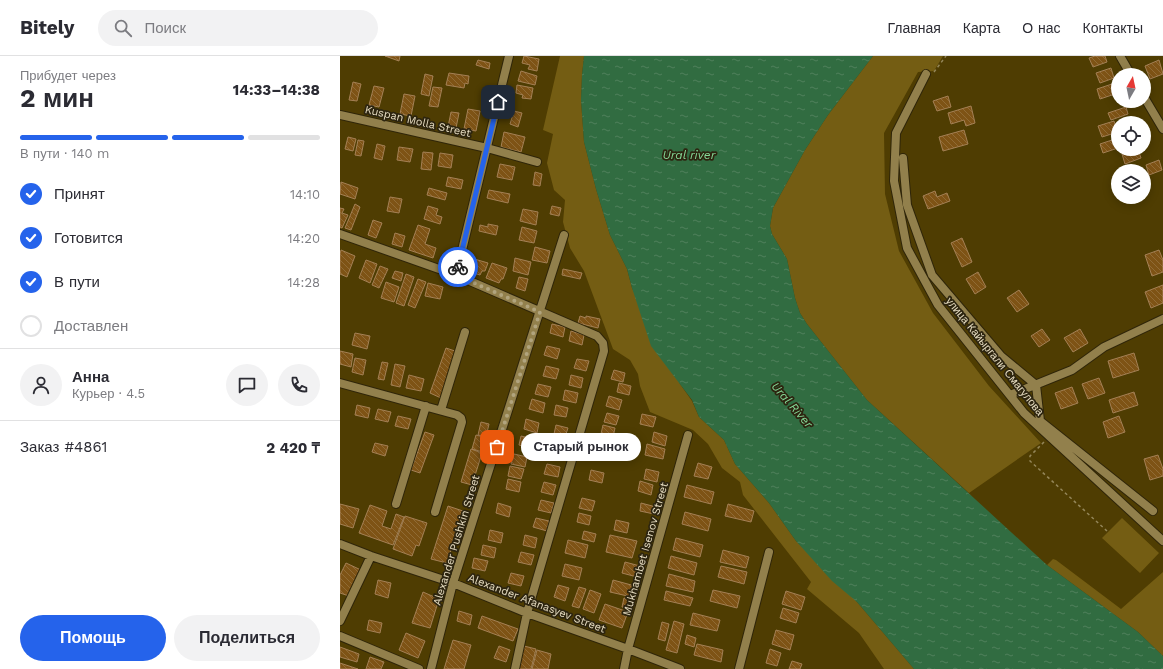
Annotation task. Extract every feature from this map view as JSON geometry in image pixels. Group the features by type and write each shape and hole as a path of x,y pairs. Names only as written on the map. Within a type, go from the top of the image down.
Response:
{"street":[{"path":"456,275 509,56"},
{"path":"1120,56 1127,68"},
{"name":"улица Кайыргали Смагулова","path":"926,74 896,133 894,181 907,248 938,305 1024,413 1163,541"},
{"path":"1151,108 1163,129"},
{"name":"Kuspan Molla Street","path":"340,115 487,148 537,162"},
{"path":"903,158 908,205 932,275 1001,356 1036,384 1040,421 1153,511"},
{"path":"340,234 456,275 597,336 603,343 604,351 527,613 515,669"},
{"name":"Alexander Pushkin Street","path":"431,669 453,583 564,235"},
{"path":"1010,395 1072,370 1104,347 1163,319"},
{"path":"441,410 466,332"},
{"path":"340,383 441,410 457,415 461,418 462,422 435,512"},
{"path":"396,504 426,406"},
{"name":"Mukhambet Isenov Street","path":"624,669 628,649 688,435"},
{"name":"Alexander Afanasyev Street","path":"340,544 371,556 453,583 527,613 680,669"},
{"path":"739,669 769,552"},
{"path":"340,622 371,556"},
{"path":"340,636 419,669"}],"path":[{"path":"926,74 935,72 946,56"},
{"path":"1042,445 1030,456 1030,461 1107,531"}],"shaded area":[{"path":"560,56 584,56 581,100 584,142 610,235 627,269 632,288 680,384 692,401 699,417 724,440 735,464 769,503 796,541 857,602 914,669 884,669 859,633 807,589 811,582 743,495 740,482 722,468 708,444 693,430 650,412 640,386 638,374 630,360 613,349 584,271 570,248 563,222 565,200 554,190 547,163 553,134 543,130"},
{"path":"873,56 943,56 934,71 918,72 884,133 885,194 899,251 933,313 989,386 1041,443 969,493 867,400 807,324 800,313 795,298 787,259 772,234 770,226 773,208 805,150 828,115"},
{"path":"1122,518 1159,553 1140,573 1102,538"},
{"path":"1053,559 1121,609 1163,572 1163,656 1138,632 1047,565"}],"water":[{"name":"Ural river","path":"584,56 873,56 828,115 805,150 773,208 770,226 772,234 787,259 795,298 800,313 867,400 1047,565 1138,632 1163,656 1163,669 914,669 857,602 832,581 796,541 769,503 735,464 724,440 699,417 692,400 651,346 627,269 610,235 584,142 581,100"}],"building":[{"path":"385,56 400,56 399,61"},
{"path":"524,56 539,59 537,71 528,69 530,65 522,63"},
{"path":"1095,56 1105,56 1107,62 1093,67 1089,58"},
{"path":"478,60 490,63 489,69 476,65"},
{"path":"1159,60 1163,74 1151,79 1151,68 1146,68 1145,66"},
{"path":"1111,68 1111,79 1100,83 1096,73"},
{"path":"521,71 537,76 535,85 518,81"},
{"path":"449,73 469,76 468,84 465,83 464,88 446,85"},
{"path":"425,74 433,76 429,96 421,94"},
{"path":"353,82 361,84 357,101 349,100"},
{"path":"1111,84 1111,95 1100,99 1097,89"},
{"path":"517,85 533,88 531,99 522,98 523,95 516,93"},
{"path":"374,86 384,88 379,107 369,105"},
{"path":"433,87 442,88 438,107 429,106"},
{"path":"404,94 415,96 411,116 400,114"},
{"path":"948,96 951,107 937,111 933,101"},
{"path":"971,106 975,123 966,126 964,120 951,124 948,113"},
{"path":"1126,108 1128,114 1122,116 1111,116 1111,120 1108,113"},
{"path":"468,109 480,111 476,131 464,129"},
{"path":"514,111 522,113 518,127 510,124"},
{"path":"451,112 459,113 456,128 448,127"},
{"path":"1111,122 1111,134 1102,137 1098,126"},
{"path":"964,130 968,144 943,151 939,137"},
{"path":"504,132 525,137 521,152 501,147"},
{"path":"348,137 356,139 353,151 345,149"},
{"path":"358,140 364,141 361,156 355,155"},
{"path":"1111,140 1111,150 1103,153 1100,144"},
{"path":"377,144 385,146 382,160 374,158"},
{"path":"399,147 413,149 410,162 397,160"},
{"path":"423,152 433,153 431,170 421,169"},
{"path":"440,153 453,155 451,168 438,166"},
{"path":"1123,156 1140,156 1141,158 1125,164"},
{"path":"1159,160 1162,170 1151,174 1151,164 1149,164"},
{"path":"500,164 515,167 512,180 497,177"},
{"path":"535,172 542,174 540,186 533,185"},
{"path":"448,177 463,180 461,189 446,186"},
{"path":"341,182 358,188 355,199 340,194"},
{"path":"429,188 447,193 445,200 427,195"},
{"path":"489,190 510,194 508,203 487,198"},
{"path":"935,191 937,197 947,193 950,201 928,209 923,196"},
{"path":"390,197 402,199 399,213 387,211"},
{"path":"355,204 360,207 351,230 345,228"},
{"path":"428,206 438,209 436,215 442,217 440,224 424,219"},
{"path":"552,206 561,208 559,216 550,214"},
{"path":"340,208 344,209 342,213 348,215 342,228 340,227"},
{"path":"523,209 538,212 536,225 520,221"},
{"path":"373,220 382,223 376,238 368,235"},
{"path":"488,224 498,226 496,235 479,231 480,225 488,227"},
{"path":"418,225 430,229 425,244 436,248 433,258 409,250"},
{"path":"522,227 537,231 534,243 519,240"},
{"path":"395,233 405,236 402,247 392,244"},
{"path":"962,238 972,262 962,267 951,243"},
{"path":"535,247 550,251 547,263 532,260"},
{"path":"341,250 355,256 347,277 340,274"},
{"path":"1159,250 1163,260 1163,272 1152,276 1145,255"},
{"path":"471,258 488,263 485,271 482,271 480,275 467,271"},
{"path":"515,258 531,262 528,275 513,271"},
{"path":"366,260 377,264 370,283 359,278"},
{"path":"492,263 507,268 503,279 501,279 499,283 486,278"},
{"path":"380,266 388,269 379,288 372,285"},
{"path":"563,269 582,273 580,279 562,275"},
{"path":"395,271 403,273 401,281 392,278"},
{"path":"978,272 986,287 975,294 966,279"},
{"path":"406,274 414,277 404,306 396,303"},
{"path":"519,277 528,279 525,291 516,288"},
{"path":"418,279 426,282 415,308 408,305"},
{"path":"386,282 399,287 394,302 381,298"},
{"path":"428,283 443,287 440,299 425,296"},
{"path":"1163,285 1163,303 1151,308 1145,292"},
{"path":"1019,290 1029,304 1017,312 1007,298"},
{"path":"580,316 600,319 598,328 578,323"},
{"path":"552,324 565,327 563,337 550,333"},
{"path":"1042,329 1050,340 1039,347 1031,336"},
{"path":"1080,329 1088,343 1073,352 1064,338"},
{"path":"571,331 584,335 582,345 569,341"},
{"path":"355,333 370,336 367,349 352,345"},
{"path":"547,346 560,349 557,359 544,355"},
{"path":"446,348 458,352 441,398 430,393"},
{"path":"340,351 353,354 351,367 340,364"},
{"path":"1134,353 1139,370 1113,378 1108,361"},
{"path":"355,358 366,360 363,375 352,372"},
{"path":"577,359 589,361 586,371 574,368"},
{"path":"382,362 388,363 384,380 378,379"},
{"path":"395,364 405,366 400,387 391,385"},
{"path":"546,366 559,369 556,379 543,376"},
{"path":"614,370 625,373 623,382 611,379"},
{"path":"409,375 424,379 421,391 406,388"},
{"path":"571,375 583,378 581,388 569,385"},
{"path":"1099,378 1105,393 1088,399 1082,384"},
{"path":"619,383 631,386 629,395 617,392"},
{"path":"538,384 551,387 548,397 535,394"},
{"path":"1072,387 1078,403 1061,409 1055,393"},
{"path":"565,390 578,393 576,403 563,400"},
{"path":"1134,392 1138,405 1113,413 1109,400"},
{"path":"609,396 622,400 619,410 606,406"},
{"path":"532,399 545,403 543,413 529,409"},
{"path":"357,405 370,408 368,418 355,415"},
{"path":"556,405 568,408 566,417 554,415"},
{"path":"378,409 391,412 388,422 375,419"},
{"path":"607,413 619,416 616,425 604,422"},
{"path":"642,414 656,417 653,427 640,424"},
{"path":"398,416 411,419 408,429 395,426"},
{"path":"1119,416 1125,432 1108,438 1103,422"},
{"path":"526,419 539,423 537,433 524,429"},
{"path":"481,422 489,424 486,437 478,435"},
{"path":"556,425 568,428 565,437 554,434"},
{"path":"603,425 615,428 613,437 601,434"},
{"path":"425,432 434,435 420,473 411,470"},
{"path":"654,432 667,436 665,446 652,442"},
{"path":"476,435 487,438 483,452 472,449"},
{"path":"521,436 534,439 532,449 519,445"},
{"path":"375,443 388,446 385,456 372,452"},
{"path":"647,444 665,449 663,459 645,455"},
{"path":"594,446 607,450 604,460 591,456"},
{"path":"550,447 563,450 560,460 547,457"},
{"path":"471,449 482,453 472,485 461,482"},
{"path":"514,454 527,457 525,467 511,464"},
{"path":"1158,455 1163,469 1163,476 1150,480 1144,459"},
{"path":"698,463 712,467 708,479 694,476"},
{"path":"547,464 560,467 558,477 544,474"},
{"path":"510,466 524,469 521,479 508,476"},
{"path":"646,469 659,472 657,482 644,479"},
{"path":"591,470 604,473 602,483 589,480"},
{"path":"508,479 521,482 519,492 506,489"},
{"path":"640,481 653,485 651,495 638,491"},
{"path":"544,482 556,485 553,495 541,492"},
{"path":"687,485 714,492 711,504 684,497"},
{"path":"582,498 595,501 592,511 579,508"},
{"path":"541,500 554,503 551,513 538,510"},
{"path":"498,503 511,507 509,517 496,513"},
{"path":"641,503 656,507 654,514 640,511"},
{"path":"340,504 359,509 353,528 340,524"},
{"path":"728,504 754,511 751,522 725,516"},
{"path":"370,505 387,511 382,526 391,529 396,514 404,517 393,545 359,533"},
{"path":"448,506 463,511 447,563 431,559"},
{"path":"685,512 711,519 708,531 682,524"},
{"path":"579,513 591,516 589,525 577,522"},
{"path":"405,516 427,523 419,546 416,545 412,556 393,549"},
{"path":"536,518 549,521 547,531 533,527"},
{"path":"616,520 629,523 627,533 614,530"},
{"path":"490,530 503,533 501,543 488,540"},
{"path":"584,531 596,534 594,542 582,539"},
{"path":"525,535 537,538 535,548 523,545"},
{"path":"610,535 637,541 632,558 606,552"},
{"path":"676,538 703,545 700,557 673,550"},
{"path":"568,540 588,545 585,558 565,553"},
{"path":"483,545 496,548 494,558 481,555"},
{"path":"723,550 749,557 746,568 720,562"},
{"path":"521,552 534,555 531,565 518,562"},
{"path":"671,556 697,563 694,575 668,568"},
{"path":"474,558 488,561 485,571 472,568"},
{"path":"625,562 640,566 637,577 622,573"},
{"path":"346,563 361,570 349,596 340,593 340,575"},
{"path":"565,564 582,568 579,580 562,576"},
{"path":"721,566 747,572 744,584 718,577"},
{"path":"511,573 524,576 521,586 508,583"},
{"path":"669,574 695,581 693,592 666,586"},
{"path":"378,580 391,583 388,598 375,594"},
{"path":"613,580 635,586 632,597 610,592"},
{"path":"558,585 569,588 565,601 554,597"},
{"path":"579,587 586,589 579,608 572,606"},
{"path":"590,590 601,594 594,613 583,609"},
{"path":"713,590 740,596 737,608 710,601"},
{"path":"666,591 693,598 690,606 664,600"},
{"path":"786,591 805,597 801,610 782,604"},
{"path":"423,592 439,599 430,628 412,623"},
{"path":"624,598 632,600 630,608 622,607"},
{"path":"605,604 628,612 622,628 599,620"},
{"path":"783,608 799,613 796,623 780,618"},
{"path":"459,611 472,615 470,625 457,621"},
{"path":"693,613 720,620 717,631 690,625"},
{"path":"482,616 518,629 513,641 478,628"},
{"path":"369,620 382,623 380,633 367,630"},
{"path":"674,621 684,624 677,653 666,650"},
{"path":"662,622 669,624 665,641 658,639"},
{"path":"776,630 794,635 790,650 772,644"},
{"path":"406,633 425,641 418,658 399,650"},
{"path":"687,635 696,638 694,647 685,644"},
{"path":"453,640 471,645 464,669 444,669"},
{"path":"697,644 723,650 721,662 694,655"},
{"path":"499,646 510,650 506,662 494,658"},
{"path":"524,646 536,649 531,669 517,669"},
{"path":"340,647 359,654 357,662 340,657"},
{"path":"770,649 781,653 777,666 766,663"},
{"path":"537,650 551,654 548,669 532,669"},
{"path":"370,657 384,662 381,669 366,669"},
{"path":"792,661 802,664 800,669 789,669"},
{"path":"340,663 358,669 340,669"}],"way so far":[{"path":"458,267 456,275 540,312 497,447"}],"place":[{"name":"Старый рынок","path":"497,447"}],"route":[{"path":"458,267 498,102"}],"water label":[{"name":"Ural River","path":"792,405"}]}
